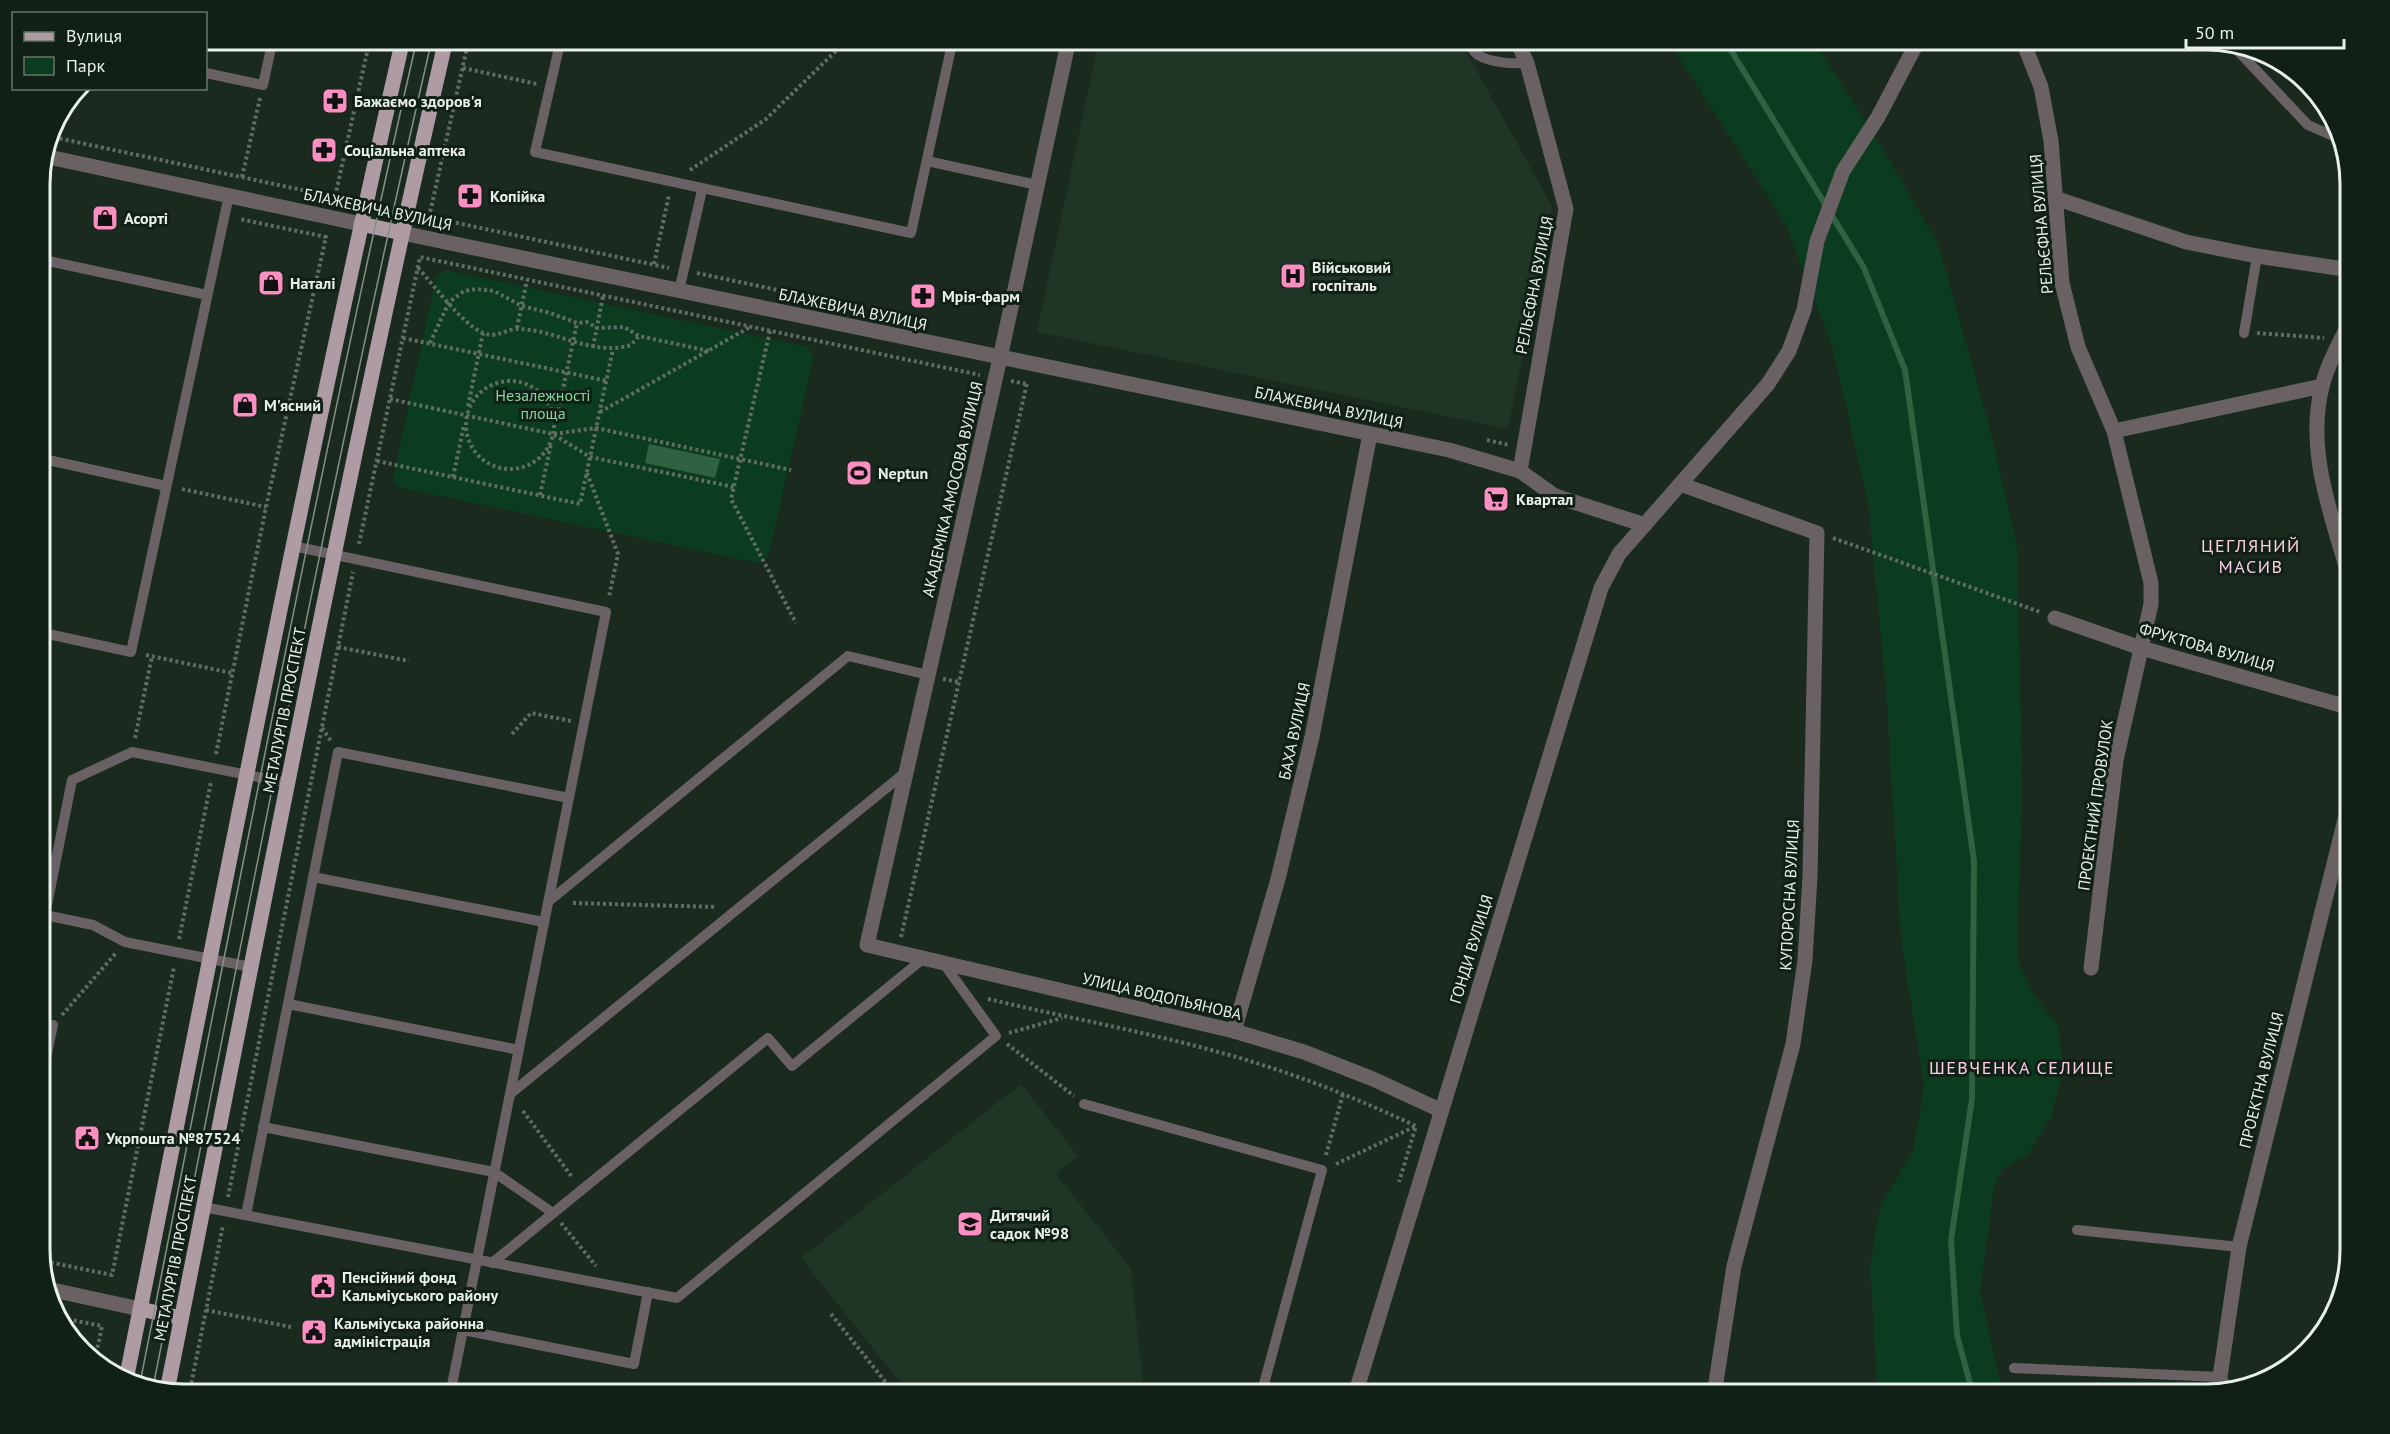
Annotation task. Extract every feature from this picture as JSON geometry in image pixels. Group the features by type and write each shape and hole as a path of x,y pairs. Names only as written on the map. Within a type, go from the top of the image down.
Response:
{"main road":[{"name":"МЕТАЛУРГІВ ПРОСПЕКТ","path":"128,1372 293,546 401,50"},
{"name":"МЕТАЛУРГІВ ПРОСПЕКТ","path":"169,1383 334,555 402,232 443,50"},
{"name":"БЛАЖЕВИЧА ВУЛИЦЯ","path":"361,224 402,232"},
{"path":"140,1309 181,1318"}],"street":[{"name":"АКАДЕМІКА АМОСОВА ВУЛИЦЯ","path":"867,945 996,378 1067,50"},
{"name":"РЕЛЬЄФНА ВУЛИЦЯ","path":"1520,471 1566,209 1527,63 1521,50"},
{"path":"1645,525 1768,384 1788,351 1804,310 1817,241 1843,171 1878,117 1913,50"},
{"name":"РЕЛЬЄФНА ВУЛИЦЯ","path":"2026,50 2041,87 2052,141 2064,294 2078,346 2114,431 2151,584 2151,604 2141,648"},
{"name":"БЛАЖЕВИЧА ВУЛИЦЯ","path":"52,158 361,224"},
{"path":"2055,198 2186,242 2257,256 2340,268"},
{"name":"БЛАЖЕВИЧА ВУЛИЦЯ","path":"402,232 1449,450 1520,471 1554,496 1645,525"},
{"path":"2340,345 2322,386 2316,424 2319,469 2340,544"},
{"path":"2114,431 2322,386"},
{"name":"БАХА ВУЛИЦЯ","path":"1234,1030 1278,879 1312,737 1370,434"},
{"path":"1680,484 1816,533"},
{"name":"ГОНДИ ВУЛИЦЯ","path":"1358,1384 1601,588 1619,554 1645,525"},
{"name":"КУПОРОСНА ВУЛИЦЯ","path":"1716,1384 1734,1266 1792,1044 1804,960 1810,877 1816,533"},
{"name":"ФРУКТОВА ВУЛИЦЯ","path":"2055,618 2141,648 2340,705"},
{"name":"ПРОЕКТНИЙ ПРОВУЛОК","path":"2091,968 2116,760 2141,648"},
{"name":"ПРОЕКТНА ВУЛИЦЯ","path":"2220,1377 2239,1247 2340,839"},
{"name":"УЛИЦА ВОДОПЬЯНОВА","path":"867,945 1234,1030 1304,1052 1373,1079 1440,1110"},
{"path":"56,1291 140,1309"}],"lane":[{"path":"207,73 263,86 271,50"},
{"path":"558,50 535,152 702,190 911,233 951,50"},
{"path":"1473,50 1481,57 1513,64 1527,63"},
{"path":"2241,54 2307,125 2331,135"},
{"path":"927,160 1037,186"},
{"path":"679,291 702,190"},
{"path":"50,634 131,652 229,195"},
{"path":"2244,333 2257,256"},
{"path":"50,261 207,295"},
{"path":"50,461 166,486"},
{"path":"293,546 606,612 452,1384"},
{"path":"548,902 848,656 928,675"},
{"path":"50,878 72,780 132,752 288,783"},
{"path":"246,1215 338,752 569,798"},
{"path":"510,1094 906,772"},
{"path":"313,876 544,922"},
{"path":"50,916 93,925 125,942 251,967"},
{"path":"492,1263 768,1038 792,1066 924,958"},
{"path":"203,1207 677,1298 996,1036 944,964"},
{"path":"288,1004 519,1050"},
{"path":"50,1039 53,1025"},
{"path":"1084,1104 1322,1170 1264,1384"},
{"path":"263,1127 494,1172 553,1213"},
{"path":"2077,1230 2239,1247"},
{"path":"463,1330 634,1364 648,1292"},
{"path":"2014,1368 2220,1377 2225,1383"}],"path":[{"path":"58,138 335,197 368,50"},
{"path":"429,217 467,50"},
{"path":"654,264 672,183 766,119 837,50"},
{"path":"463,68 550,87"},
{"path":"242,177 263,86"},
{"path":"191,1384 338,647 420,257 1027,384"},
{"path":"418,268 449,302 483,333 501,334 517,328 573,340 593,347 613,349 632,345 639,336"},
{"path":"517,328 527,280"},
{"path":"430,343 449,302 464,291 477,289 505,295 522,306 577,323 587,322 597,328 615,326 639,336 709,351"},
{"path":"593,347 603,296"},
{"path":"540,495 577,323"},
{"path":"600,412 751,327"},
{"path":"770,331 731,499 796,623"},
{"path":"453,477 483,333"},
{"path":"2244,333 2340,340"},
{"path":"403,338 606,381"},
{"path":"377,461 580,504 613,349"},
{"path":"898,952 1031,364"},
{"path":"519,381 530,385 547,401 554,422 553,434 549,445 534,462 512,469 500,468 480,458 472,449 465,427 466,415 476,395 485,388 496,382 519,381"},
{"path":"390,399 553,434 590,457 734,487"},
{"path":"553,434 596,428 791,470"},
{"path":"587,472 618,554 606,612"},
{"path":"166,486 266,507"},
{"path":"1816,533 2055,618"},
{"path":"338,647 409,661"},
{"path":"131,652 232,673"},
{"path":"132,752 152,656"},
{"path":"512,734 531,713 584,724"},
{"path":"548,902 740,907"},
{"path":"53,1025 125,942"},
{"path":"967,994 1227,1055 1342,1094 1416,1126"},
{"path":"996,1036 1064,1017"},
{"path":"996,1036 1084,1104"},
{"path":"510,1094 582,1190"},
{"path":"1322,1170 1342,1094"},
{"path":"1322,1170 1416,1126 1440,1110"},
{"path":"553,1213 612,1285"},
{"path":"50,1262 112,1275"},
{"path":"206,1310 291,1327"},
{"path":"831,1314 887,1384"},
{"path":"68,1319 102,1326 97,1352"}],"shaded area":[{"name":"Військовий госпіталь","path":"1097,50 1465,50 1552,206 1508,429 1037,332"},
{"path":"649,444 720,459 715,478 645,463"},
{"name":"Дитячий садок №98","path":"1021,1084 1078,1156 1056,1174 1131,1268 1143,1384 901,1384 801,1258"}],"green space":[{"path":"1674,50 1820,50 1891,162 1939,246 1991,433 2017,546 2022,787 2017,959 2033,994 2058,1026 2063,1067 2052,1115 2028,1154 2002,1170 1994,1186 1980,1292 2001,1384 1877,1384 1870,1266 1880,1207 1914,1148 1924,1086 1901,938 1886,689 1868,502 1832,346 1785,223"},
{"name":"Незалежності площа","path":"445,270 808,347 814,356 768,557 758,563 398,487 393,479 436,276"}],"waterway":[{"path":"1731,50 1864,268 1905,370 1974,861 1972,1099 1951,1240 1957,1335 1970,1384"}],"tram line":[{"path":"141,1377 308,542 414,50"},
{"path":"154,1381 322,543 430,50"}],"place":[{"name":"Бажаємо здоров'я","path":"335,101"},
{"name":"Соціальна аптека","path":"324,150"},
{"name":"Копійка","path":"470,196"},
{"name":"Асорті","path":"105,218"},
{"name":"Військовий госпіталь","path":"1293,276"},
{"name":"Наталі","path":"271,283"},
{"name":"Мрія-фарм","path":"923,296"},
{"name":"М'ясний","path":"245,405"},
{"name":"Neptun","path":"859,473"},
{"name":"Квартал","path":"1496,499"},
{"name":"Укрпошта №87524","path":"87,1138"},
{"name":"Дитячий садок №98","path":"970,1224"},
{"name":"Пенсійний фонд Кальміуського району","path":"323,1286"},
{"name":"Кальміуська районна адміністрація","path":"314,1332"}],"district":[{"name":"ЦЕГЛЯНИЙ МАСИВ","path":"2251,556"},
{"name":"ШЕВЧЕНКА СЕЛИЩЕ","path":"2022,1068"}]}
